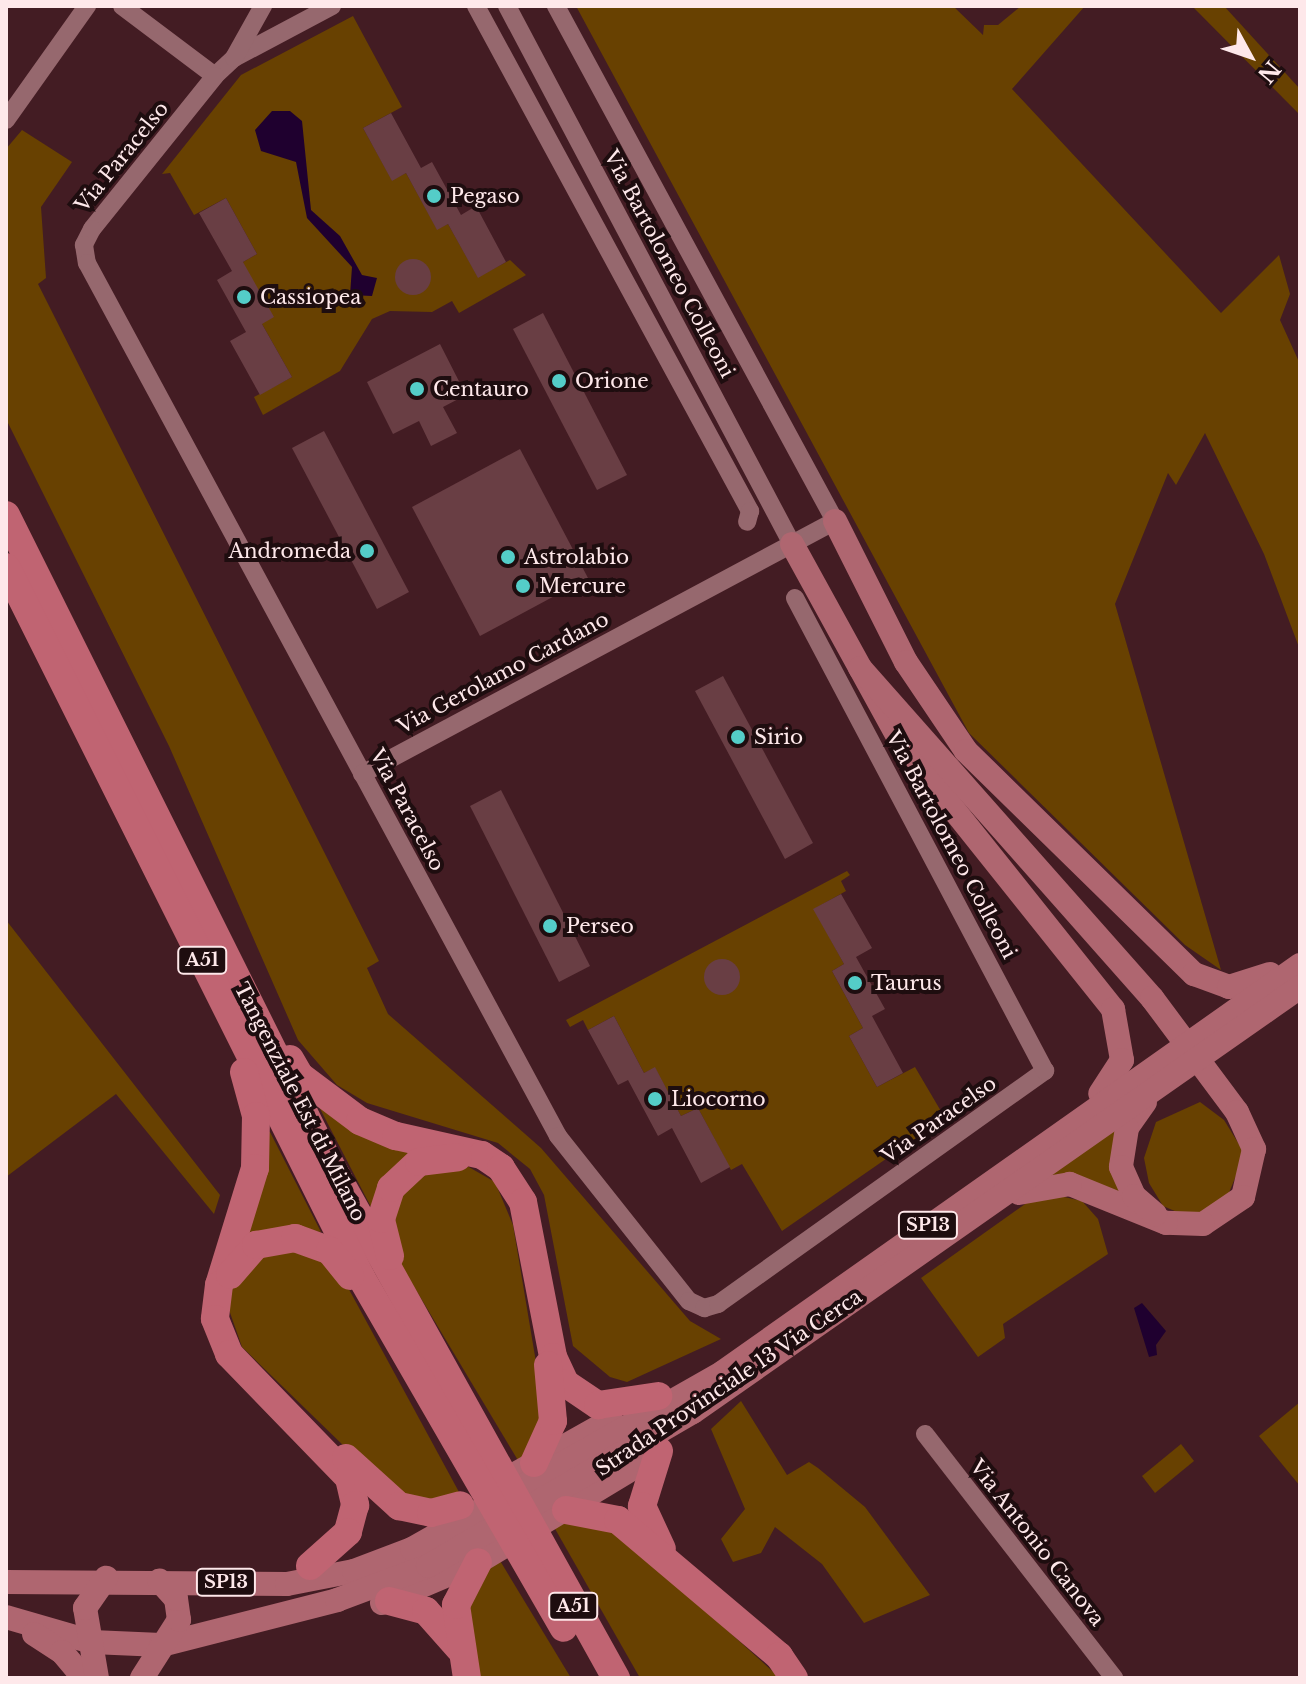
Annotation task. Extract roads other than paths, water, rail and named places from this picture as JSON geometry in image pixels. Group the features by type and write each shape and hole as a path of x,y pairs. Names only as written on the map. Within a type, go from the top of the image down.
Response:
{"highway":[{"name":"Tangenziale Est di Milano","path":"6,515 402,1350 479,1488 527,1546 609,1676"},
{"name":"Tangenziale Est di Milano","path":"6,567 217,964 399,1296 479,1488"},
{"path":"217,964 298,1073 336,1106 386,1133 482,1155 508,1175 526,1211 553,1357 570,1389 612,1407 658,1396"},
{"path":"217,964 213,1002 248,1081 257,1133 249,1198 215,1298 217,1329 237,1363 339,1462 354,1498 345,1538 310,1566"},
{"path":"399,1296 398,1271 381,1229 391,1188 432,1157 455,1156 487,1168 516,1204 552,1386 550,1434 534,1463"},
{"path":"402,1350 381,1333 343,1264 316,1243 266,1241 246,1253 229,1276 224,1322 242,1358 394,1504 431,1513 479,1488"},
{"path":"659,1451 642,1506 649,1531 673,1562"},
{"path":"566,1510 613,1517 673,1562 779,1656 794,1678"},
{"path":"467,1678 460,1649 457,1600 478,1562"},
{"path":"389,1601 431,1615 460,1649"}],"main road":[{"path":"835,521 906,662 966,751 1194,974 1220,986 1239,986 1300,957"},
{"path":"792,544 914,761 1115,1014 1123,1044 1118,1073 1057,1133"},
{"path":"906,662 923,715 972,794"},
{"path":"860,668 1082,916 1170,1021 1250,1135 1254,1165 1247,1191 1213,1221 1166,1223 1070,1184 1040,1186 987,1206"},
{"name":"Strada Provinciale 13 Via Cerca","path":"6,1582 106,1578 300,1582 400,1555 535,1484 723,1372 1057,1133 1300,965"},
{"name":"Strada Provinciale 13 Via Cerca","path":"6,1619 92,1642 168,1643 363,1592 428,1566 606,1467 777,1354 1300,987"},
{"path":"1166,1223 1134,1196 1121,1160 1133,1117 1171,1078"},
{"path":"6,1571 310,1566 377,1547 479,1488 534,1463 799,1317"},
{"path":"258,1620 314,1621 389,1601 478,1562 659,1451 777,1354"},
{"path":"97,1678 85,1605 106,1578"},
{"path":"142,1678 168,1643 179,1607 159,1580"},
{"path":"6,1619 51,1644 84,1678"}],"street":[{"path":"6,120 87,6"},
{"path":"122,6 215,76"},
{"path":"234,58 263,6"},
{"name":"Via Paracelso","path":"332,6 234,58 215,76 92,229 84,245 87,263 558,1136 696,1304 718,1304 1045,1071"},
{"path":"476,6 750,511 747,522"},
{"name":"Via Bartolomeo Colleoni","path":"507,6 792,544"},
{"name":"Via Bartolomeo Colleoni","path":"556,6 835,521"},
{"name":"Via Gerolamo Cardano","path":"362,774 835,521"},
{"name":"Via Bartolomeo Colleoni","path":"795,598 1045,1071"},
{"name":"Via Antonio Canova","path":"925,1434 1114,1678"}],"place":[{"name":"Pegaso","path":"434,196"},
{"name":"Cassiopea","path":"244,297"},
{"name":"Orione","path":"559,381"},
{"name":"Centauro","path":"417,389"},
{"name":"Andromeda","path":"367,551"},
{"name":"Astrolabio","path":"508,557"},
{"name":"Mercure","path":"523,586"},
{"name":"Sirio","path":"738,737"},
{"name":"Perseo","path":"550,926"},
{"name":"Taurus","path":"855,983"},
{"name":"Liocorno","path":"655,1099"}]}
